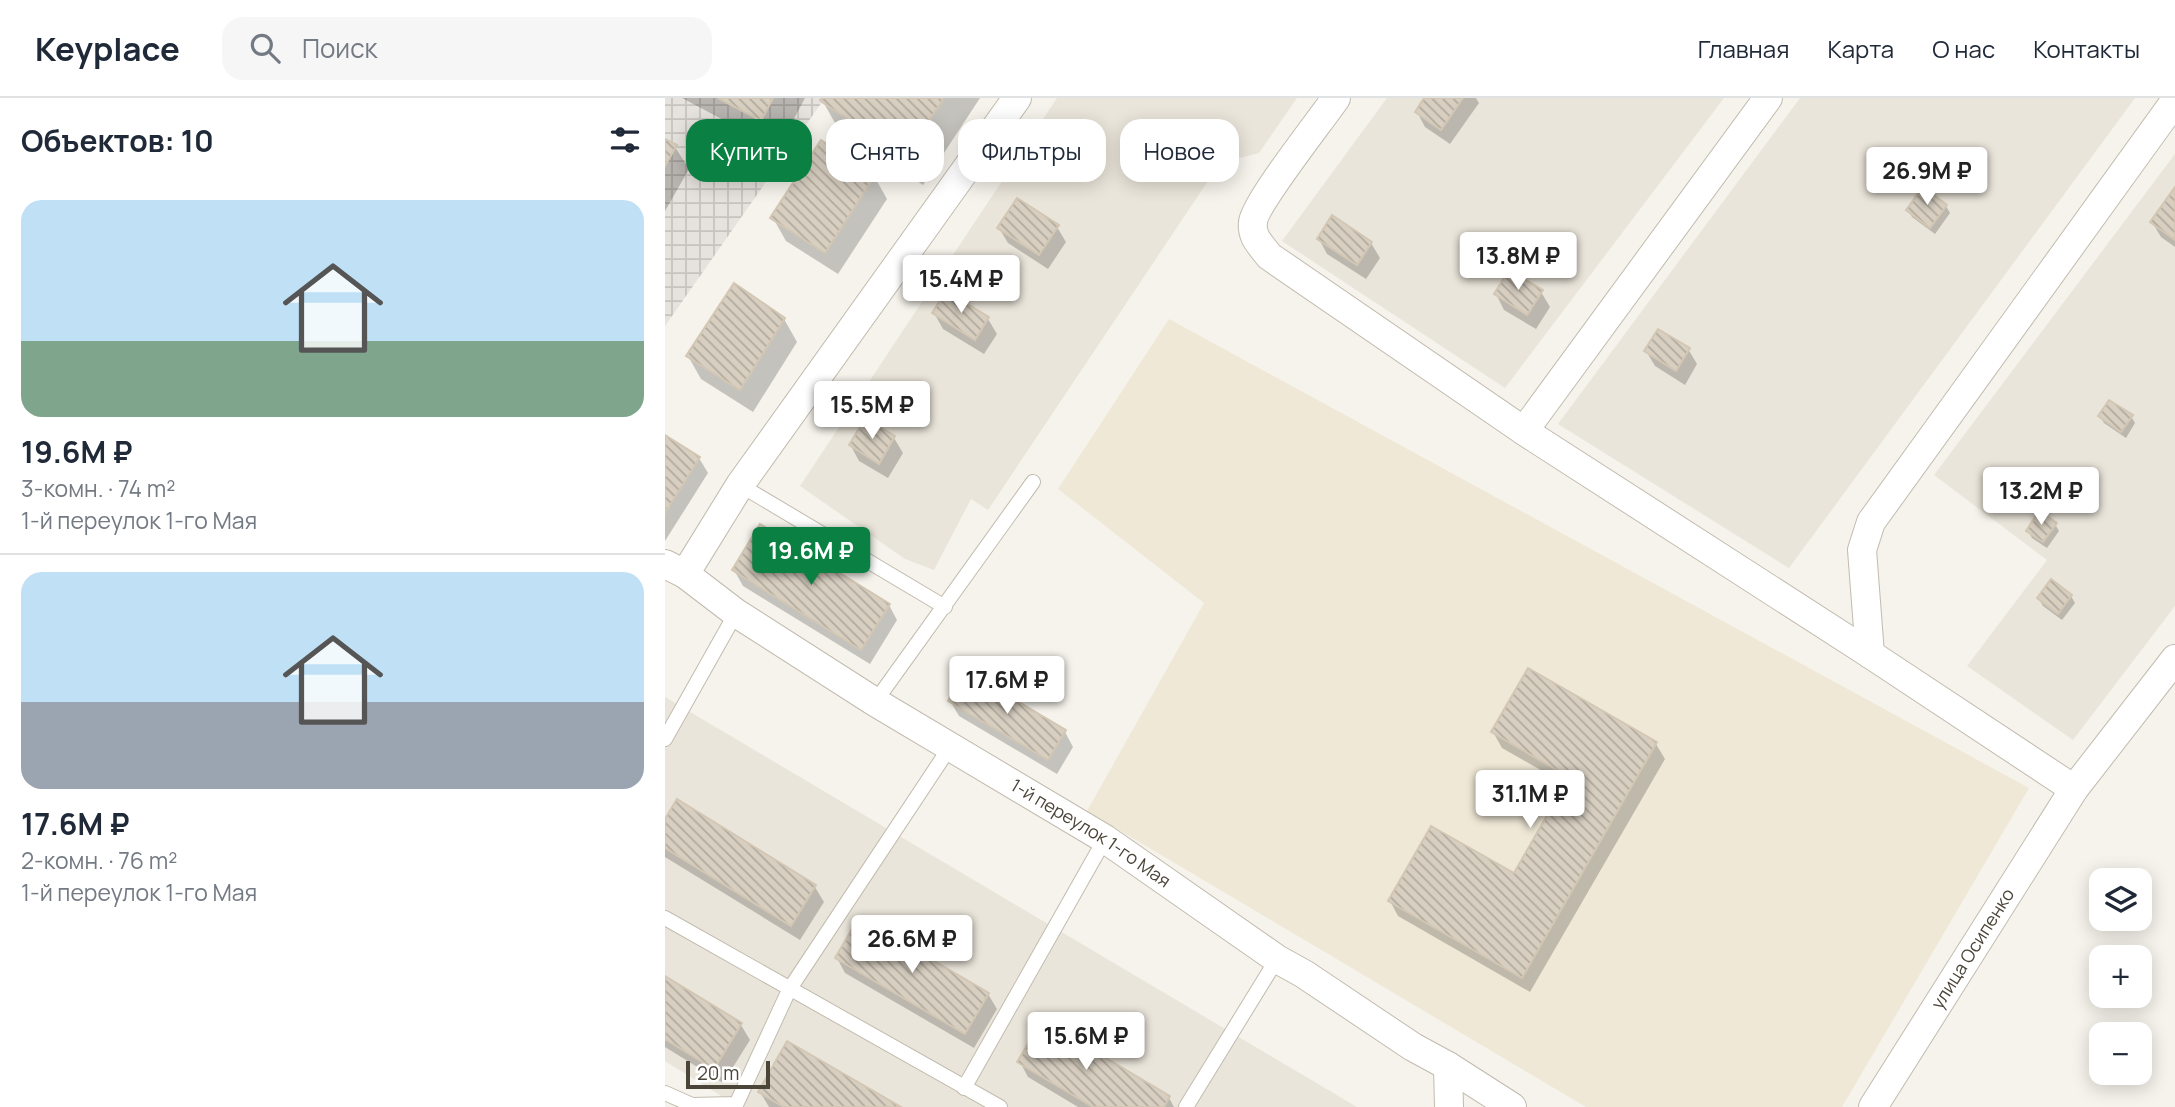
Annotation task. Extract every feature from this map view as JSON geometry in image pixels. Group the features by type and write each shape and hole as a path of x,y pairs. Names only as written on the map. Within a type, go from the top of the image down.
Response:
{"street":[{"path":"675,569 740,485 1017,98"},
{"path":"1336,98 1264,200 1253,221 1254,237 1269,256 1524,431 2074,789"},
{"path":"1524,431 1768,98"},
{"path":"1870,654 1862,550 1871,522 2175,101"},
{"name":"1-й переулок 1-го Мая","path":"675,569 736,613 875,702 1105,839 1277,959 1512,1107"},
{"name":"улица Осипенко","path":"1873,1107 2074,789 2175,659"},
{"path":"1448,1066 1449,1107"}],"lane":[{"path":"875,702 1033,482"},
{"path":"740,485 945,607"},
{"path":"665,739 736,613"},
{"path":"665,1093 692,1105 734,1106 789,989 950,747"},
{"path":"964,1088 1105,839"},
{"path":"665,918 1000,1107"},
{"path":"1187,1107 1277,959"}],"shaded area":[{"path":"665,98 944,98 930,119 848,119 822,102 810,119 686,119 686,182 766,182 665,326"},
{"path":"1057,98 1297,98 1259,153 1239,158 1239,119 1120,119 1120,182 1207,182 988,510 971,499 934,570 905,559 800,486 1001,182 1106,182 1106,119 1043,119"},
{"path":"1387,98 1724,98 1505,388 1282,241"},
{"path":"1800,98 2135,98 1789,568 1558,424"},
{"path":"2175,154 2175,606 2073,740 1967,666 2047,560 1934,475"},
{"path":"1169,319 2029,788 1842,1107 1586,1107 1087,811 1204,603 1058,489"},
{"path":"665,697 1357,1107 739,1107 665,1061"}],"building":[{"path":"718,98 773,98 762,119"},
{"path":"944,98 930,119 848,119 820,100"},
{"path":"1424,98 1463,98 1441,130 1415,112"},
{"path":"665,139 677,145 665,166"},
{"path":"821,140 826,143 826,182 871,182 825,253 770,218 794,182 812,182 812,154"},
{"path":"1923,187 1947,205 1930,228 1906,210"},
{"path":"2175,187 2175,240 2150,222"},
{"path":"1017,198 1059,225 1039,255 997,228"},
{"path":"1332,215 1372,242 1357,265 1317,239"},
{"path":"1509,270 1543,290 1527,315 1494,294"},
{"path":"734,283 785,318 740,390 686,356"},
{"path":"946,291 989,317 975,340 932,313"},
{"path":"1658,329 1690,348 1676,371 1644,351"},
{"path":"2109,400 2133,415 2121,432 2098,416"},
{"path":"865,418 895,436 879,464 849,445"},
{"path":"665,435 700,457 665,513"},
{"path":"2039,511 2057,523 2043,542 2026,531"},
{"path":"760,524 890,604 861,650 732,570"},
{"path":"2051,579 2072,595 2058,614 2037,598"},
{"path":"1528,668 1657,742 1522,978 1388,901 1431,826 1514,873 1569,777 1491,732"},
{"path":"966,671 1066,730 1048,760 948,701"},
{"path":"677,799 816,885 791,926 665,848 665,819"},
{"path":"859,917 989,993 965,1034 835,958"},
{"path":"665,976 742,1023 714,1069 665,1039"},
{"path":"1042,1020 1170,1096 1164,1107 1093,1107 1017,1062"},
{"path":"787,1041 901,1107 784,1107 758,1092"}]}
